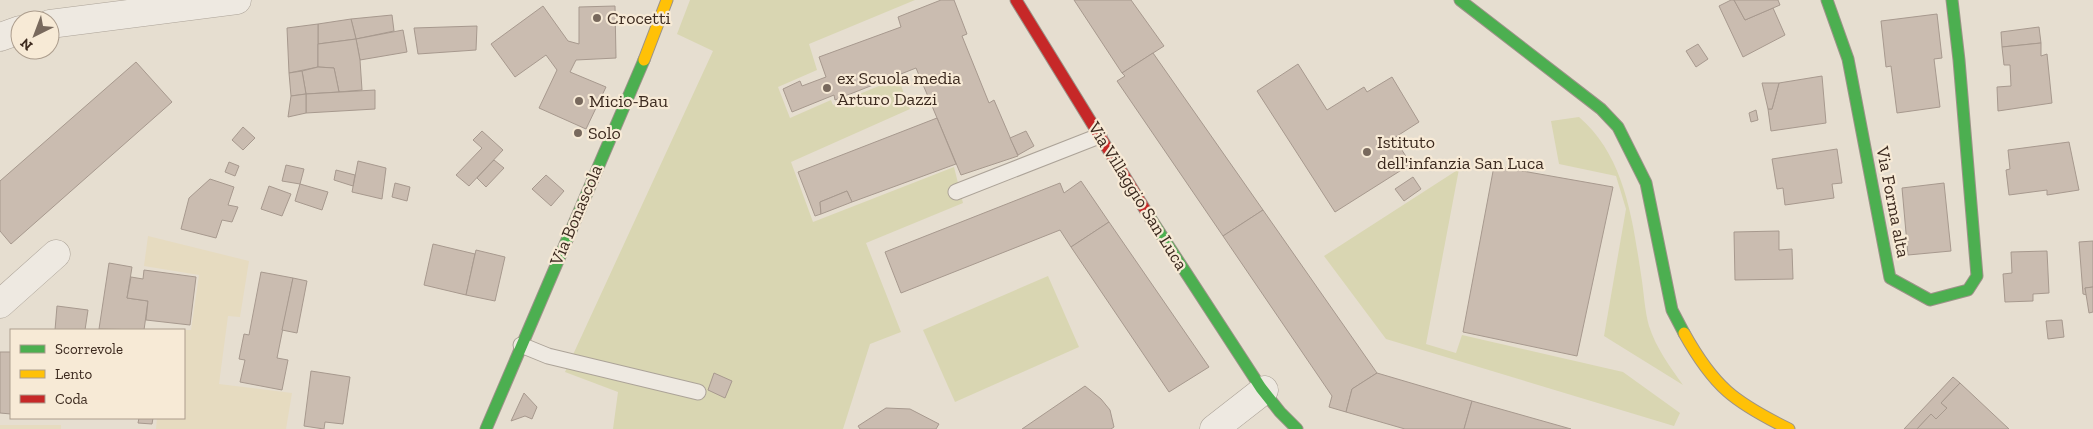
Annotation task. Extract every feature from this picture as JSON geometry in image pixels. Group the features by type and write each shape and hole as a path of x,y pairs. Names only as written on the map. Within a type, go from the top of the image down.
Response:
{"street":[{"path":"60,23 237,0"},
{"name":"Via Bonascola","path":"486,429 657,29 666,0"},
{"name":"Via Villaggio San Luca","path":"1016,0 1064,74 1099,136 1220,327 1290,425 1296,429"},
{"path":"1460,0 1601,109 1618,127 1646,183 1672,310 1700,362 1725,391 1751,410 1789,429"},
{"name":"Via Forma alta","path":"1827,0 1848,59 1890,278 1930,300 1954,296 1968,290 1977,276 1959,60 1952,0"},
{"path":"0,304 56,254"},
{"path":"1214,429 1264,390"}],"lane":[{"path":"956,192 1099,136"},
{"path":"521,344 548,356 698,392"}],"shaded area":[{"path":"690,0 915,0 809,44 817,70 778,87 790,118 831,100 833,105 898,78 910,109 791,162 813,222 954,167 963,203 866,243 901,332 870,344 843,429 613,429 618,392 565,372 713,51 677,34"},
{"path":"1579,117 1595,133 1617,171 1631,214 1649,326 1659,350 1683,385 1604,336 1626,209 1616,176 1559,164 1551,121"},
{"path":"1459,169 1426,344 1456,353 1462,335 1623,372 1680,413 1674,426 1386,339 1324,256"},
{"path":"148,236 249,261 240,317 228,316 219,384 292,393 286,429 156,429 157,419 185,419 185,330 191,330 199,275 144,266"},
{"path":"1048,276 1079,347 955,402 923,330"},
{"path":"0,425 61,425 61,429 0,429"}],"building":[{"name":"ex Scuola media Arturo Dazzi","path":"941,0 954,0 967,34 962,36 989,103 994,100 1018,156 961,175 916,68 835,100 834,95 792,112 783,89 800,81 802,86 826,77 819,57 901,27 898,17"},
{"path":"1074,0 1131,0 1164,46 1122,73"},
{"path":"1734,0 1745,20 1773,8 1785,35 1743,57 1719,6"},
{"path":"1734,0 1778,0 1780,5 1745,20"},
{"path":"543,6 568,41 579,44 579,7 615,6 616,58 576,60 570,72 606,87 586,129 539,108 557,70 546,55 515,77 491,44"},
{"path":"1937,14 1942,58 1934,59 1940,107 1897,113 1891,66 1886,67 1881,21"},
{"path":"392,15 394,31 356,39 351,19"},
{"path":"351,19 356,39 318,44 318,24"},
{"path":"318,24 318,67 289,73 287,28"},
{"path":"477,26 476,50 418,54 414,28"},
{"path":"2039,27 2041,43 2002,47 2001,32"},
{"path":"403,30 407,52 360,60 356,39"},
{"path":"356,39 360,60 362,90 339,92 334,68 318,67 318,44"},
{"path":"2041,43 2041,56 2047,54 2052,103 1998,111 1997,87 2011,86 2010,65 2004,65 2002,47"},
{"path":"1698,44 1708,59 1696,67 1686,51"},
{"path":"1153,53 1263,210 1223,236 1117,81 1125,76 1122,73"},
{"path":"136,62 172,102 11,244 0,231 0,181"},
{"path":"1298,64 1327,110 1364,87 1367,92 1392,77 1419,122 1394,138 1411,164 1335,212 1257,91"},
{"path":"318,67 334,68 339,92 306,94 302,71"},
{"path":"302,71 306,94 291,96 289,73"},
{"path":"1822,76 1826,123 1771,131 1768,109 1772,109 1779,83"},
{"path":"1762,83 1779,83 1772,109 1768,109"},
{"path":"375,90 375,109 306,113 306,94"},
{"path":"306,94 306,113 288,117 291,96"},
{"path":"1756,110 1758,120 1751,122 1749,113"},
{"name":"ex Scuola media Arturo Dazzi","path":"937,118 956,164 852,202 847,191 820,202 821,214 815,216 798,172"},
{"path":"243,127 255,138 243,150 232,140"},
{"path":"482,131 503,150 469,186 456,175 482,148 473,140"},
{"path":"1026,131 1034,146 1018,155 1010,138"},
{"path":"2069,142 2079,190 2047,195 2047,190 2009,195 2006,170 2010,169 2008,150"},
{"path":"1837,149 1842,183 1832,184 1834,198 1785,205 1783,188 1777,189 1772,159"},
{"path":"494,160 504,168 486,187 477,178"},
{"path":"358,161 386,168 382,199 352,192"},
{"path":"229,162 239,166 235,176 225,172"},
{"path":"286,165 304,169 300,184 282,181"},
{"path":"1494,166 1613,187 1577,356 1463,332"},
{"path":"336,170 355,175 353,186 334,180"},
{"path":"546,175 564,191 551,206 532,189"},
{"path":"1413,177 1421,189 1404,201 1395,189"},
{"path":"210,179 234,187 228,205 238,207 232,222 222,220 216,238 181,229 189,198"},
{"path":"1081,181 1109,222 1071,247 1060,230 901,293 885,252 1060,183 1064,193"},
{"path":"395,183 410,187 407,201 392,197"},
{"path":"1944,183 1951,251 1908,255 1902,188"},
{"path":"300,184 328,192 322,210 295,201"},
{"path":"269,186 291,194 282,216 261,209"},
{"path":"847,191 852,202 821,214 820,202"},
{"path":"1263,210 1377,373 1352,389 1346,412 1329,407 1332,396 1223,236"},
{"path":"1109,222 1209,367 1169,392 1071,247"},
{"path":"1779,231 1779,250 1792,249 1793,279 1735,280 1734,232"},
{"path":"2093,241 2093,287 2085,288 2087,295 2083,294 2079,242"},
{"path":"433,244 475,254 466,295 424,285"},
{"path":"476,250 505,257 495,301 466,295"},
{"path":"2047,251 2049,293 2033,294 2033,301 2005,302 2003,274 2012,273 2011,252"},
{"path":"109,263 132,267 127,298 148,301 144,329 99,329"},
{"path":"144,270 196,277 190,325 146,320 148,301 127,298 131,277 143,279"},
{"path":"261,272 293,278 277,358 288,360 282,390 240,382 245,360 239,359 244,334 249,335"},
{"path":"293,278 307,281 297,333 282,330"},
{"path":"2093,287 2093,312 2089,313 2085,288"},
{"path":"57,306 88,310 85,329 55,329"},
{"path":"2062,320 2064,337 2048,339 2046,321"},
{"path":"0,352 10,352 10,414 0,413"},
{"path":"311,371 350,377 343,424 325,422 324,429 304,426"},
{"path":"714,373 732,381 725,398 708,390"},
{"path":"1377,373 1472,401 1464,429 1405,429 1346,412 1352,389"},
{"path":"1953,377 1960,383 1941,403 1947,408 1936,419 1931,414 1917,429 1904,429"},
{"path":"1960,383 2009,429 1917,429 1931,414 1936,419 1947,408 1941,403"},
{"path":"1085,386 1101,399 1110,410 1114,427 1111,429 1022,429"},
{"path":"524,393 537,407 532,419 525,416 511,421"},
{"path":"1472,401 1571,429 1464,429"},
{"path":"886,408 910,409 939,424 936,429 860,429 858,426"},
{"path":"139,419 153,419 152,424 138,423"}],"traffic: fast":[{"path":"1460,0 1601,109 1618,127 1646,183 1672,310 1684,333"},
{"path":"1827,0 1848,59 1890,278 1930,300 1968,290 1977,276 1959,60 1952,0"},
{"path":"486,429 644,60"},
{"path":"1149,216 1261,388 1280,412 1297,429"}],"traffic: slow":[{"path":"644,60 667,0"},
{"path":"1684,333 1705,367 1727,391 1754,410 1789,429"}],"traffic: jam":[{"path":"1016,0 1149,216"}],"place":[{"name":"Crocetti","path":"597,18"},
{"name":"ex Scuola media Arturo Dazzi","path":"827,88"},
{"name":"Micio-Bau","path":"579,101"},
{"name":"Solo","path":"578,133"},
{"name":"Istituto dell'infanzia San Luca","path":"1367,152"}]}
